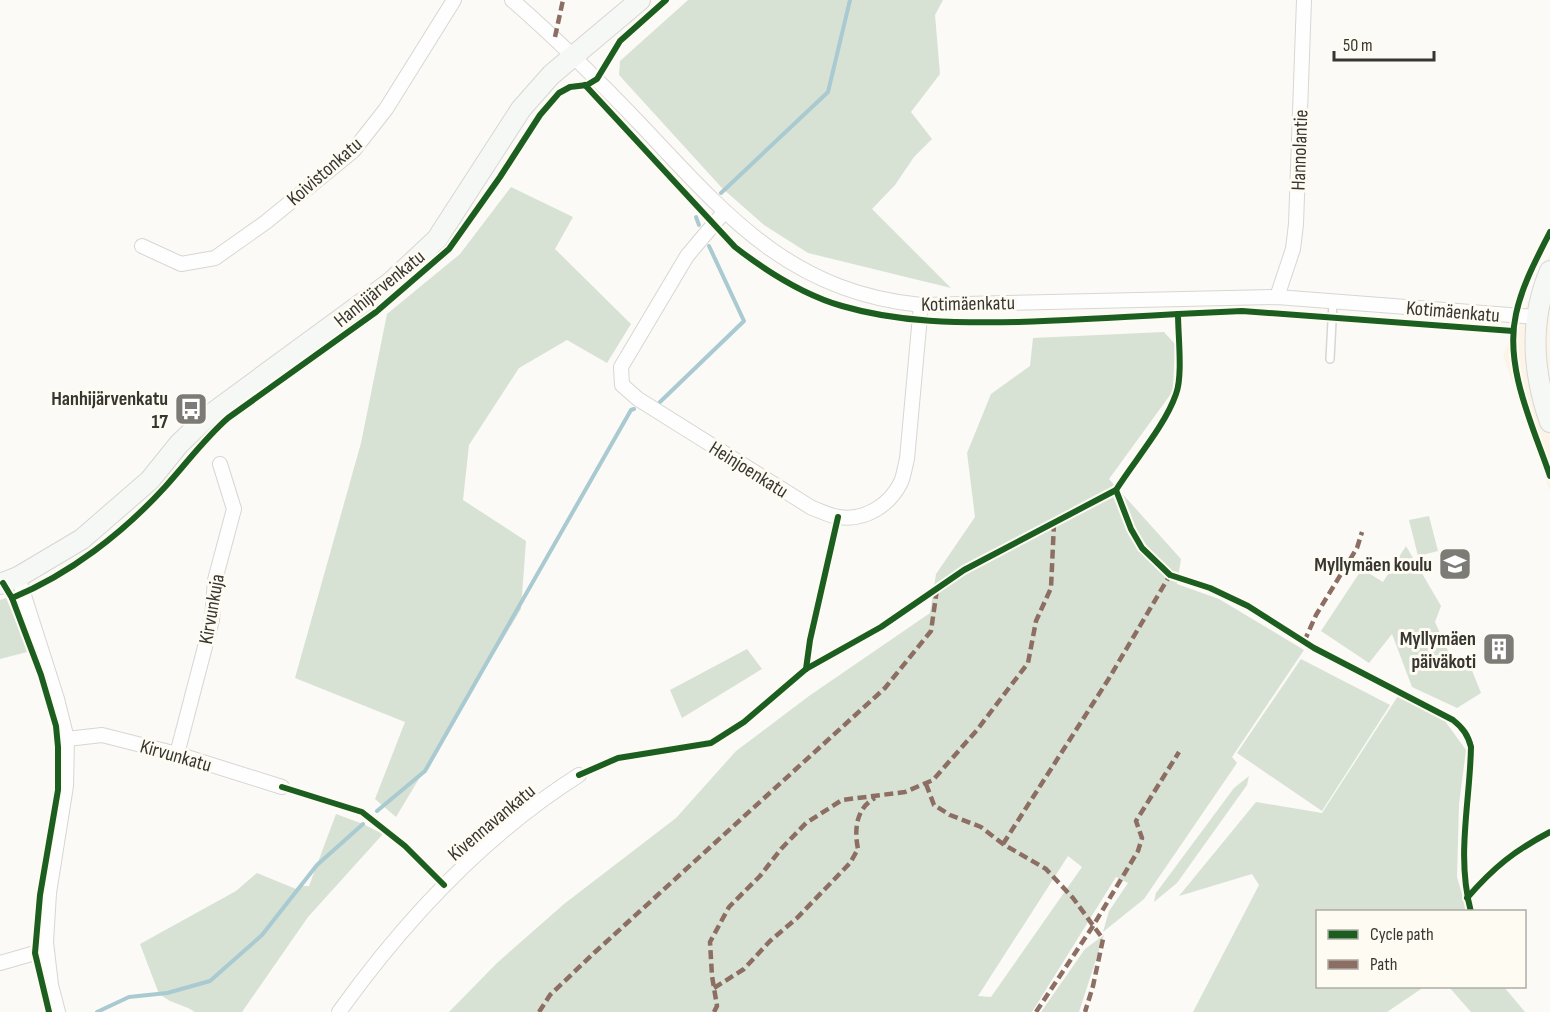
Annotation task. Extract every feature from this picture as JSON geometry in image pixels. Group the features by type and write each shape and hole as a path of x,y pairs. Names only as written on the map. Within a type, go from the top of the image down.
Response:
{"street":[{"name":"Koivistonkatu","path":"142,246 181,264 215,258 266,222 353,151 386,109 454,0"},
{"name":"Kotimäenkatu","path":"512,0 575,56 724,212 774,252 811,274 850,290 889,302 921,305 1277,297 1536,317"},
{"name":"Hanhijärvenkatu","path":"9,580 82,538 150,480 178,444 207,417 391,282 420,257 437,239 521,110 551,75 640,0"},
{"name":"Hannolantie","path":"1277,297 1293,249 1295,232 1304,0"},
{"name":"Heinjoenkatu","path":"724,212 687,256 621,367 622,385 638,399 812,508 838,517 856,517 872,513 886,502 900,483 908,459 921,305"},
{"path":"1550,271 1536,317 1535,346 1538,377 1550,422"},
{"name":"Kirvunkuja","path":"177,754 212,620 215,580 234,509 220,464"},
{"path":"9,580 57,699 67,739 66,786 49,893 46,952 58,1012"},
{"name":"Kirvunkatu","path":"67,739 102,735 177,754 282,787"},
{"name":"Kivennavankatu","path":"339,1012 410,921 444,885 497,835 552,792 579,775"},
{"path":"0,963 46,952"}],"lane":[{"path":"1330,358 1333,302"}],"shaded area":[{"path":"1550,254 1550,492 1503,355"}],"green space":[{"path":"688,0 943,0 935,15 940,74 911,112 932,139 914,157 895,185 872,209 951,288 808,253 764,225 722,188 619,75 620,61"},
{"path":"511,187 573,217 555,249 631,324 607,363 567,340 519,368 469,445 463,500 526,541 521,609 396,817 375,799 405,722 295,678 361,443 387,314 460,254"},
{"path":"1164,332 1175,344 1173,391 1109,479 1181,559 1177,584 1219,599 1304,650 1232,757 1237,763 1144,899 1103,932 1109,911 1128,883 1116,877 1032,1012 449,1012 497,963 564,904 676,818 736,751 809,696 930,613 936,574 975,517 967,453 991,394 1030,366 1033,338","holes":["1068,856 1082,867 991,997 978,996"]},
{"path":"1429,516 1438,551 1418,556 1409,520"},
{"path":"1406,546 1441,606 1435,622 1449,653 1471,668 1481,693 1457,708 1412,687 1392,634 1369,663 1321,631 1362,569 1383,582"},
{"path":"6,598 20,629 27,652 0,659 0,600"},
{"path":"747,649 762,669 682,718 670,690"},
{"path":"1301,659 1390,705 1322,811 1237,753"},
{"path":"1398,696 1445,721 1466,750 1459,804 1457,877 1467,910 1316,910 1316,988 1423,988 1387,1012 1193,1012 1259,885 1252,874 1179,896 1256,802 1322,813"},
{"path":"1249,776 1247,785 1177,883 1154,902 1156,893 1234,788"},
{"path":"336,814 383,834 308,917 242,1012 195,1012 159,994 140,944 236,891 257,873 296,889 299,886 309,886"},
{"path":"1104,935 1079,1012 1041,1012 1085,949"},
{"path":"1450,988 1505,988 1525,1012 1471,1012"}],"waterway":[{"path":"721,193 828,92 850,0"},
{"path":"696,217 699,225"},
{"path":"660,402 744,321 709,246"},
{"path":"377,811 425,771 631,410 634,409"},
{"path":"97,1012 129,997 167,993 210,981 262,935 317,865 363,824"}],"marked path":[{"path":"555,37 563,0"},
{"path":"714,1012 717,1006 710,942 729,907 760,876 781,849 806,823 842,800 905,792 933,780 977,730 1028,663 1036,621 1051,588 1054,523"},
{"path":"1304,642 1316,615 1357,548 1362,532"},
{"path":"1003,844 1108,680 1170,575"},
{"path":"539,1012 550,995 594,953 885,688 931,631 937,589"},
{"path":"1036,1012 1093,926 1138,851 1142,838 1136,821 1179,752"},
{"path":"926,784 934,805 950,815 981,827 1003,844 1046,869 1073,898 1103,939 1085,1012"},
{"path":"714,988 744,969 850,863 858,849 856,834 860,814 875,798"}],"cycle path":[{"path":"12,598 54,577 113,536 149,504 228,418 376,312 449,249 540,115 559,93 570,87 587,85 597,79 620,41 666,0"},
{"path":"585,85 735,247 759,265 814,296 864,312 908,319 952,322 1018,322 1178,314"},
{"path":"1550,232 1522,293 1513,334 1514,355 1522,396 1550,476"},
{"path":"1471,910 1464,850 1471,747 1462,729 1453,720 1314,648 1248,606 1210,588 1170,575 1142,548 1131,529 1116,490 1157,431 1176,394 1180,366 1178,314 1242,311 1513,331"},
{"path":"579,775 618,758 711,743 744,722 806,669 881,627 964,570 1116,490"},
{"path":"806,669 810,640 838,517"},
{"path":"3,583 12,598 41,675 56,726 58,790 40,895 35,953 49,1012"},
{"path":"282,787 362,812 405,846 444,885"},
{"path":"1467,898 1505,860 1550,832"}],"place":[{"name":"Hanhijärvenkatu 17","path":"191,409"},
{"name":"Myllymäen koulu","path":"1455,564"},
{"name":"Myllymäen päiväkoti","path":"1499,649"}]}
